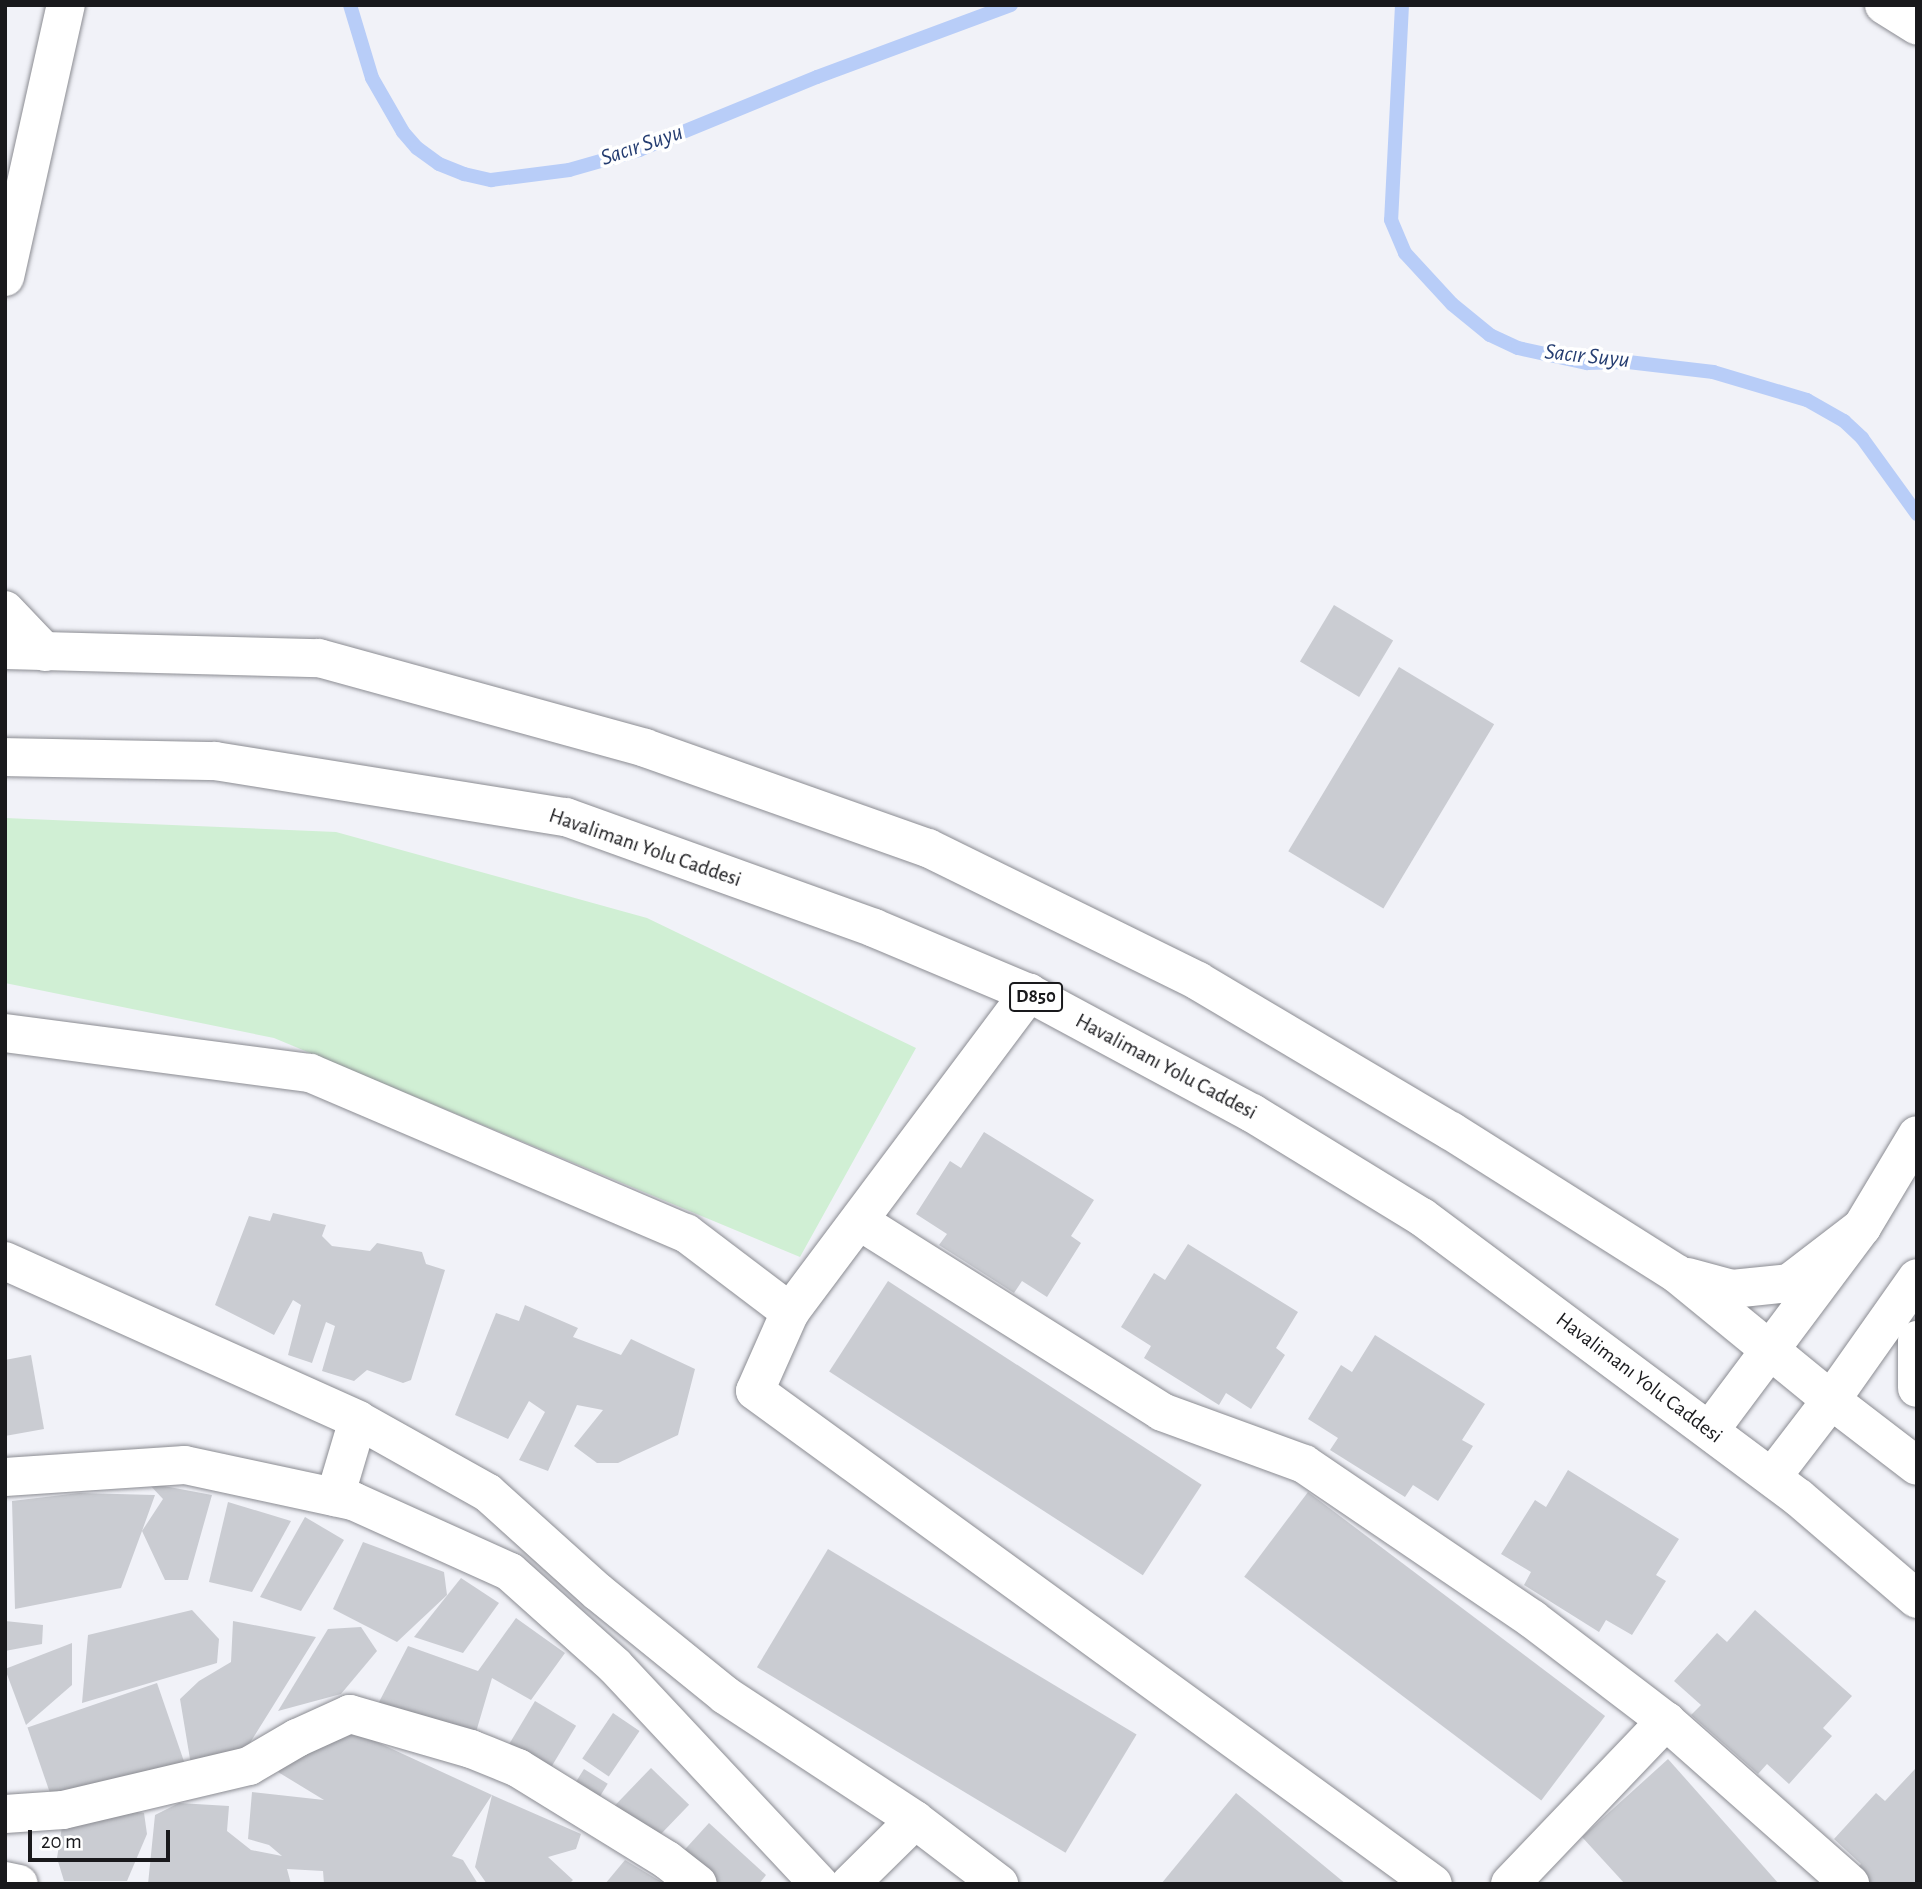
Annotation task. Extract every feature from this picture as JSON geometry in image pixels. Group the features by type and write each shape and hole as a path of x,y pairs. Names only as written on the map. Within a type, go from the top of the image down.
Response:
{"main road":[{"path":"5,277 66,5"},
{"path":"1884,5 1917,26"},
{"path":"5,610 45,652"},
{"path":"5,650 319,658 645,748 928,848 1198,981 1451,1131 1677,1274 1831,1400 1917,1466"},
{"name":"Havalimanı Yolu Caddesi","path":"5,757 215,761 566,817 874,928 1028,993 1252,1113 1422,1217 1772,1477 1917,1600"},
{"path":"1028,993 790,1312 755,1391 1433,1884"},
{"path":"5,1033 310,1073 686,1233 790,1312"},
{"path":"1710,1430 1861,1227 1917,1135"},
{"path":"859,1222 1162,1412 1304,1464 1532,1619 1666,1721 1850,1884"},
{"path":"1677,1274 1732,1289 1788,1283 1861,1227"},
{"path":"5,1261 358,1420 488,1493 598,1592 725,1695 915,1820 999,1884"},
{"path":"1772,1477 1831,1400 1917,1278"},
{"path":"1917,1340 1917,1388"},
{"path":"335,1497 358,1420"},
{"path":"5,1477 185,1465 353,1501 510,1572 615,1667 819,1884"},
{"path":"5,1814 63,1810 249,1766 297,1738 350,1714 471,1749 518,1768 667,1860 698,1884"},
{"path":"1510,1884 1666,1721"},
{"path":"850,1884 915,1820"},
{"path":"5,1881 19,1884"}],"green space":[{"path":"5,818 336,832 647,918 916,1048 800,1257 274,1038 5,983"}],"building":[{"path":"1334,605 1393,641 1359,697 1300,662"},
{"path":"1399,667 1494,724 1383,908 1288,851"},
{"path":"984,1132 1094,1200 1071,1236 1081,1243 1047,1297 1022,1281 1014,1293 939,1245 947,1234 916,1214 950,1161 961,1168"},
{"path":"273,1213 326,1225 322,1236 332,1246 370,1251 377,1243 422,1252 426,1264 445,1270 411,1380 403,1383 367,1370 354,1381 322,1371 335,1326 326,1322 312,1363 288,1355 301,1305 293,1300 274,1335 215,1305 249,1216 270,1221"},
{"path":"1188,1244 1298,1312 1276,1348 1285,1355 1251,1409 1226,1393 1219,1405 1144,1358 1151,1346 1121,1327 1154,1273 1165,1280"},
{"path":"888,1281 1202,1485 1143,1575 829,1372"},
{"path":"525,1305 578,1328 573,1337 621,1355 631,1339 695,1369 678,1435 618,1463 597,1463 574,1446 603,1410 577,1405 548,1471 519,1460 545,1412 529,1401 508,1439 455,1415 496,1313 519,1321"},
{"path":"1375,1335 1485,1404 1462,1440 1473,1446 1438,1501 1413,1485 1405,1497 1330,1450 1338,1438 1308,1419 1341,1365 1352,1372"},
{"path":"31,1355 44,1429 5,1436 5,1360"},
{"path":"1568,1470 1679,1539 1656,1575 1666,1581 1632,1635 1606,1620 1599,1632 1524,1585 1531,1572 1501,1554 1535,1500 1546,1507"},
{"path":"148,1483 212,1495 188,1580 165,1580 142,1531 163,1499"},
{"path":"1308,1492 1605,1716 1541,1801 1244,1577"},
{"path":"79,1493 155,1495 121,1588 15,1609 12,1501"},
{"path":"228,1502 291,1521 252,1592 209,1582"},
{"path":"305,1517 344,1540 301,1611 260,1597"},
{"path":"363,1542 444,1572 447,1595 397,1642 333,1609"},
{"path":"828,1549 1137,1734 1066,1853 757,1667"},
{"path":"461,1578 499,1603 463,1653 414,1637"},
{"path":"192,1610 219,1639 217,1663 82,1703 88,1635"},
{"path":"1755,1610 1852,1696 1823,1728 1832,1736 1789,1784 1767,1764 1758,1774 1691,1715 1701,1705 1674,1681 1717,1633 1727,1642"},
{"path":"516,1618 565,1653 531,1700 492,1678 471,1749 378,1704 408,1646 478,1671"},
{"path":"5,1621 43,1625 42,1644 5,1651"},
{"path":"233,1621 316,1637 248,1746 191,1765 180,1699 199,1681 231,1662"},
{"path":"361,1627 377,1651 341,1694 278,1711 328,1629"},
{"path":"72,1643 72,1685 26,1725 5,1669"},
{"path":"157,1683 185,1765 56,1810 27,1728"},
{"path":"535,1701 576,1726 544,1779 503,1754"},
{"path":"613,1713 640,1731 609,1776 582,1759"},
{"path":"353,1731 492,1795 452,1856 463,1860 478,1884 324,1884 323,1871 287,1869 291,1884 148,1884 155,1815 179,1803 229,1806 227,1831 251,1850 282,1856 269,1845 248,1839 252,1792 324,1800 278,1772 298,1746"},
{"path":"1668,1759 1779,1884 1625,1884 1582,1837"},
{"path":"651,1768 689,1805 652,1843 614,1806"},
{"path":"584,1769 608,1784 594,1806 570,1791"},
{"path":"1915,1769 1917,1884 1862,1884 1851,1874 1861,1864 1834,1839 1876,1793 1885,1801"},
{"path":"1236,1793 1346,1884 1161,1884"},
{"path":"492,1795 581,1834 576,1849 548,1857 573,1880 569,1884 487,1884 475,1867"},
{"path":"109,1808 144,1813 147,1834 127,1881 64,1881 57,1858 64,1814"},
{"path":"709,1823 766,1875 759,1884 707,1884 678,1857"},
{"path":"625,1860 665,1884 605,1884"}],"waterway":[{"name":"Sacır Suyu","path":"350,5 372,78 403,132 417,148 439,164 464,174 491,180 569,170 639,150 817,77 1011,5"},
{"name":"Sacır Suyu","path":"1402,5 1391,220 1405,253 1452,304 1490,335 1518,348 1587,363 1628,362 1713,372 1807,400 1844,421 1862,438 1917,514"}]}
